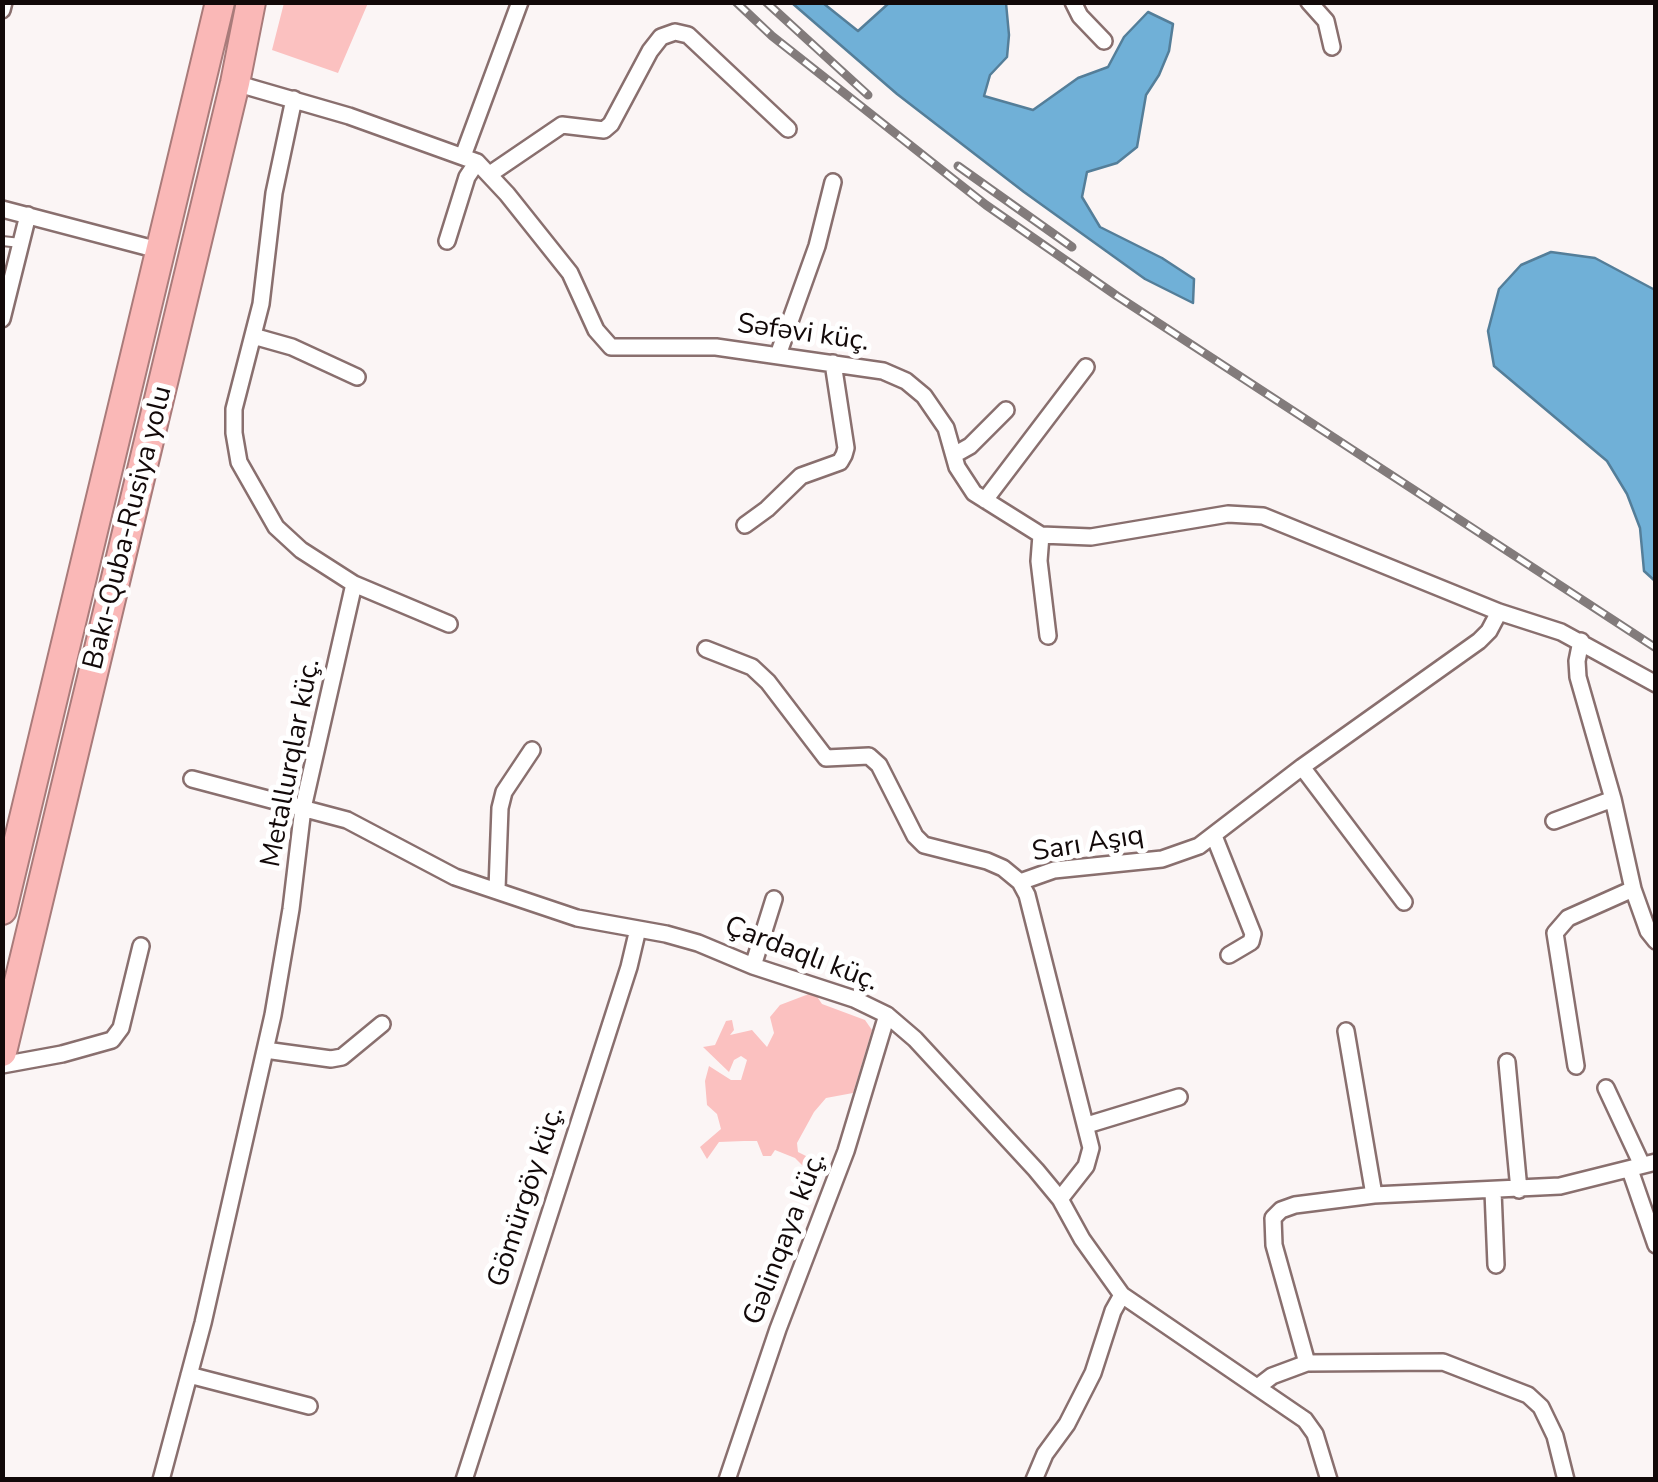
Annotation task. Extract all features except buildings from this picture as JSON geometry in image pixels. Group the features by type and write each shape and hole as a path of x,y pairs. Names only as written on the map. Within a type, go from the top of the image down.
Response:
{"highway":[{"name":"Bakı-Quba-Rusiya yolu","path":"2,910 220,2"},
{"name":"Bakı-Quba-Rusiya yolu","path":"2,1052 235,83 251,2"}],"street":[{"path":"447,241 520,2"},
{"path":"1073,2 1080,16 1104,40"},
{"path":"1309,2 1326,21 1332,47"},
{"path":"490,174 562,126 604,130 612,124 650,51 662,37 675,32 688,36 788,130"},
{"name":"Səfəvi küç.","path":"235,83 470,159 490,174 570,273 596,330 611,347 688,345 778,355 883,370 906,381 924,396 946,428 963,480 985,500 1041,535 1091,537 1228,514 1263,516 1499,612 1581,641 1656,684"},
{"path":"294,99 274,193 266,274 234,409 239,462 276,528 301,550 354,584 449,624"},
{"path":"778,355 817,246 833,182"},
{"path":"2,209 162,251"},
{"path":"2,319 28,215"},
{"path":"252,336 292,347 357,378"},
{"path":"745,525 801,476 840,462 844,455 833,363"},
{"path":"985,500 1086,367"},
{"path":"954,456 970,446 1006,410"},
{"path":"1041,535 1039,561 1048,636"},
{"name":"Metallurqlar küç.","path":"162,1480 265,1050 291,910 303,808 354,584"},
{"name":"Sarı Aşıq","path":"706,650 752,667 826,758 869,756 878,765 914,836 924,845 987,861 1020,882 1054,870 1162,859 1199,846 1479,641 1499,612"},
{"path":"1581,641 1578,677 1613,799 1633,889 1648,931 1656,941"},
{"path":"497,888 504,792 532,750"},
{"path":"1302,767 1404,902"},
{"name":"Çardaqlı küç.","path":"192,779 346,820 455,877 577,918 698,943 753,966 854,999 887,1015 915,1039 1060,1199 1082,1239 1122,1295 1305,1420 1315,1434 1329,1480"},
{"path":"1554,822 1613,799"},
{"path":"1214,836 1253,934 1251,942 1229,955"},
{"path":"1020,882 1091,1148 1086,1166 1060,1199"},
{"path":"1576,1066 1555,933 1568,918 1633,889"},
{"path":"753,966 774,899"},
{"name":"Gömürgöy küç.","path":"464,1480 638,929"},
{"path":"2,1064 62,1054 112,1040 121,1028 141,946"},
{"name":"Gəlinqaya küç.","path":"726,1480 846,1151 887,1015"},
{"path":"265,1050 330,1060 342,1057 382,1024"},
{"path":"1346,1032 1374,1194"},
{"path":"1508,1062 1519,1190"},
{"path":"1606,1088 1642,1166 1656,1245"},
{"path":"1087,1125 1179,1097"},
{"path":"1307,1362 1274,1244 1273,1218 1281,1210 1374,1194 1560,1186 1642,1166"},
{"path":"1493,1191 1496,1266"},
{"path":"1034,1480 1094,1372 1113,1310 1122,1295"},
{"path":"1260,1386 1272,1376 1307,1362 1443,1362 1528,1395 1542,1407 1556,1436 1566,1480"},
{"path":"189,1375 309,1406"}],"lane":[{"path":"2,241 21,243"}],"shaded area":[{"path":"284,3 368,3 338,73 272,50"},
{"path":"814,992 822,1004 865,1020 872,1030 853,1093 826,1098 814,1112 797,1143 798,1152 808,1162 803,1166 775,1150 771,1156 763,1156 757,1141 719,1142 707,1159 700,1147 721,1129 717,1114 707,1105 705,1081 709,1066 731,1080 741,1080 747,1060 741,1056 734,1060 729,1072 703,1047 715,1045 726,1021 732,1020 734,1030 730,1035 752,1030 767,1047 774,1033 770,1017 780,1005"}],"water":[{"path":"792,3 823,3 858,31 889,3 1006,3 1007,57 990,75 984,96 1033,110 1078,78 1108,67 1124,37 1148,12 1173,24 1169,51 1146,95 1137,147 1117,163 1087,172 1082,197 1100,227 1194,279 1193,303 1145,279 1024,192 897,94"},
{"path":"1551,252 1595,258 1655,290 1655,581 1644,571 1640,528 1627,494 1607,461 1494,366 1488,331 1499,289 1521,265"}],"railway":[{"path":"736,2 772,36 986,205 1117,296 1656,648"},
{"path":"766,2 868,95"},
{"path":"958,166 1072,247"}]}
